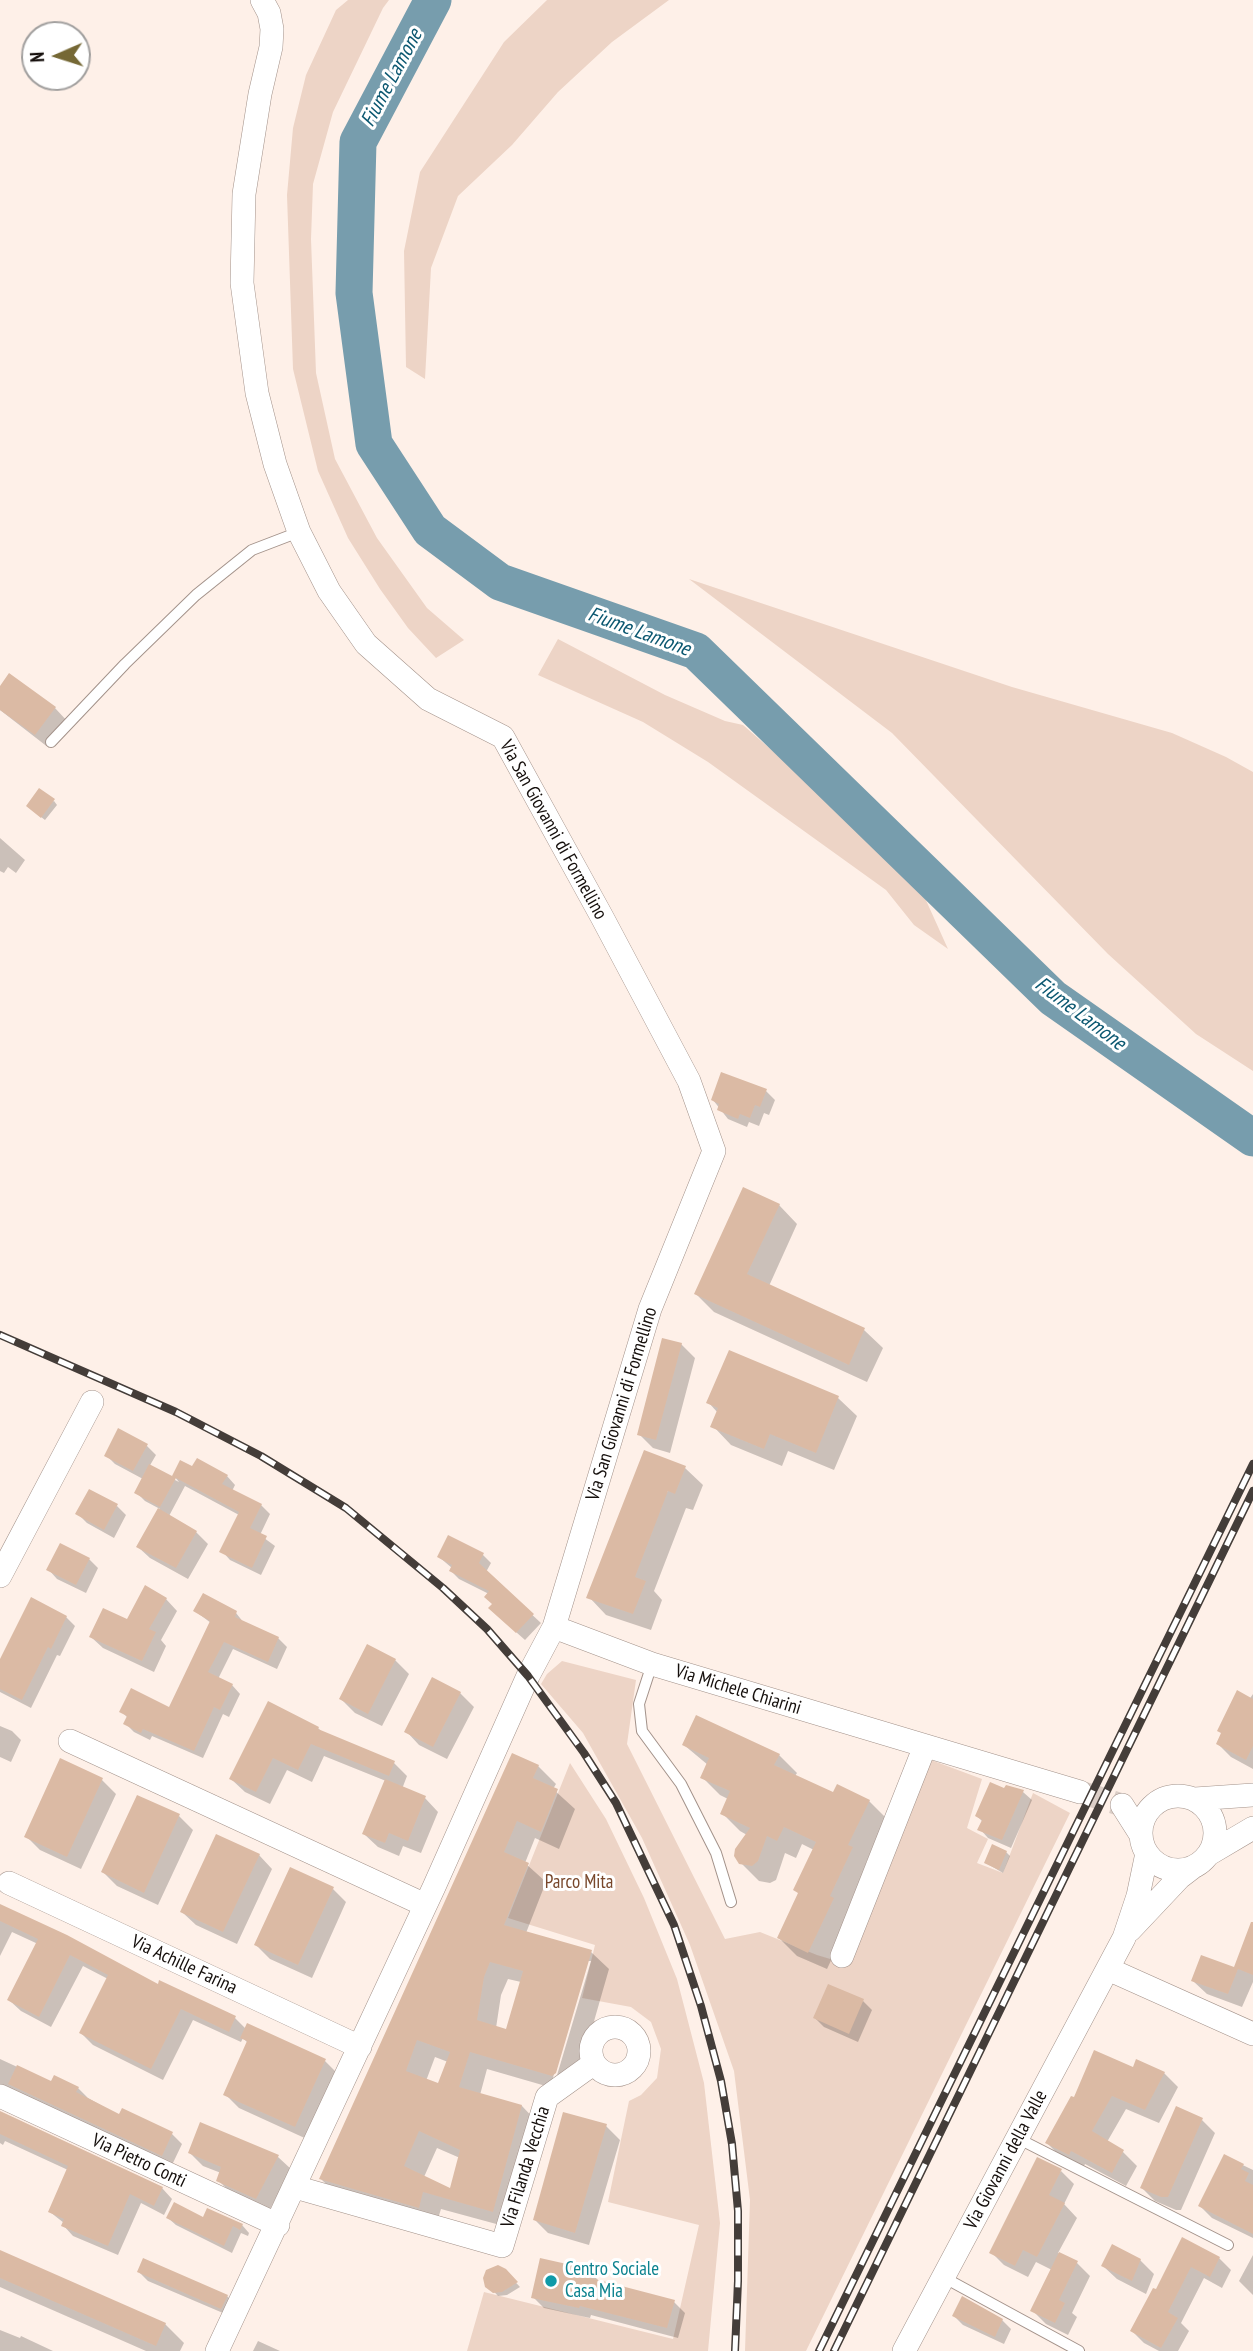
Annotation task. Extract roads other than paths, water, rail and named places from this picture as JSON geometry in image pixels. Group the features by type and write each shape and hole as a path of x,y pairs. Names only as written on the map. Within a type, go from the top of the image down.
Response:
{"street":[{"name":"Via San Giovanni di Formellino","path":"262,0 269,13 271,38 244,194 242,283 257,393 275,464 299,533 329,591 366,644 428,699 503,737 689,1082 715,1152 650,1310 554,1627"},
{"path":"0,1576 92,1402"},
{"name":"Via Michele Chiarini","path":"554,1627 652,1664 1080,1792"},
{"path":"217,2351 278,2225 528,1676 554,1627"},
{"path":"70,1741 425,1905"},
{"path":"842,1956 925,1745"},
{"path":"1144,1844 1145,1815 1161,1799 1172,1796 1195,1799 1253,1795"},
{"path":"1195,1799 1205,1806 1216,1829 1215,1842 1200,1861"},
{"path":"1152,1807 1122,1805 1155,1862 1166,1868 1179,1870 1200,1861 1253,1828"},
{"name":"Via Giovanni della Valle","path":"904,2351 1124,1938 1138,1896 1144,1844"},
{"name":"Via Giovanni della Valle","path":"1124,1938 1179,1878 1200,1861"},
{"name":"Via Achille Farina","path":"9,1883 360,2047"},
{"path":"1108,1969 1253,2034"},
{"name":"Via Filanda Vecchia","path":"295,2187 502,2246 547,2097 593,2064"},
{"name":"Via Pietro Conti","path":"0,2096 278,2225"}],"lane":[{"path":"51,742 196,595 252,550 299,533"},
{"path":"652,1664 639,1704 642,1731 681,1784 716,1853 731,1902"},
{"path":"1017,2138 1228,2245"},
{"path":"943,2277 1079,2351"}],"waterway":[{"name":"Fiume Lamone","path":"433,0 358,142 354,293 374,444 430,530 500,582 696,651 1053,998 1253,1138"}],"tunnel":[{"path":"1080,1792 1122,1805"}],"railway":[{"path":"0,1335 176,1412 261,1456 346,1508 443,1588 487,1629 528,1676 584,1753 616,1803 674,1925 701,2006 721,2081 732,2144 738,2211 735,2351"},
{"path":"819,2351 1253,1464"},
{"path":"834,2351 1253,1491"}],"place":[{"name":"Centro Sociale Casa Mia","path":"551,2281"}],"park label":[{"name":"Parco Mita","path":"579,1883"}]}
